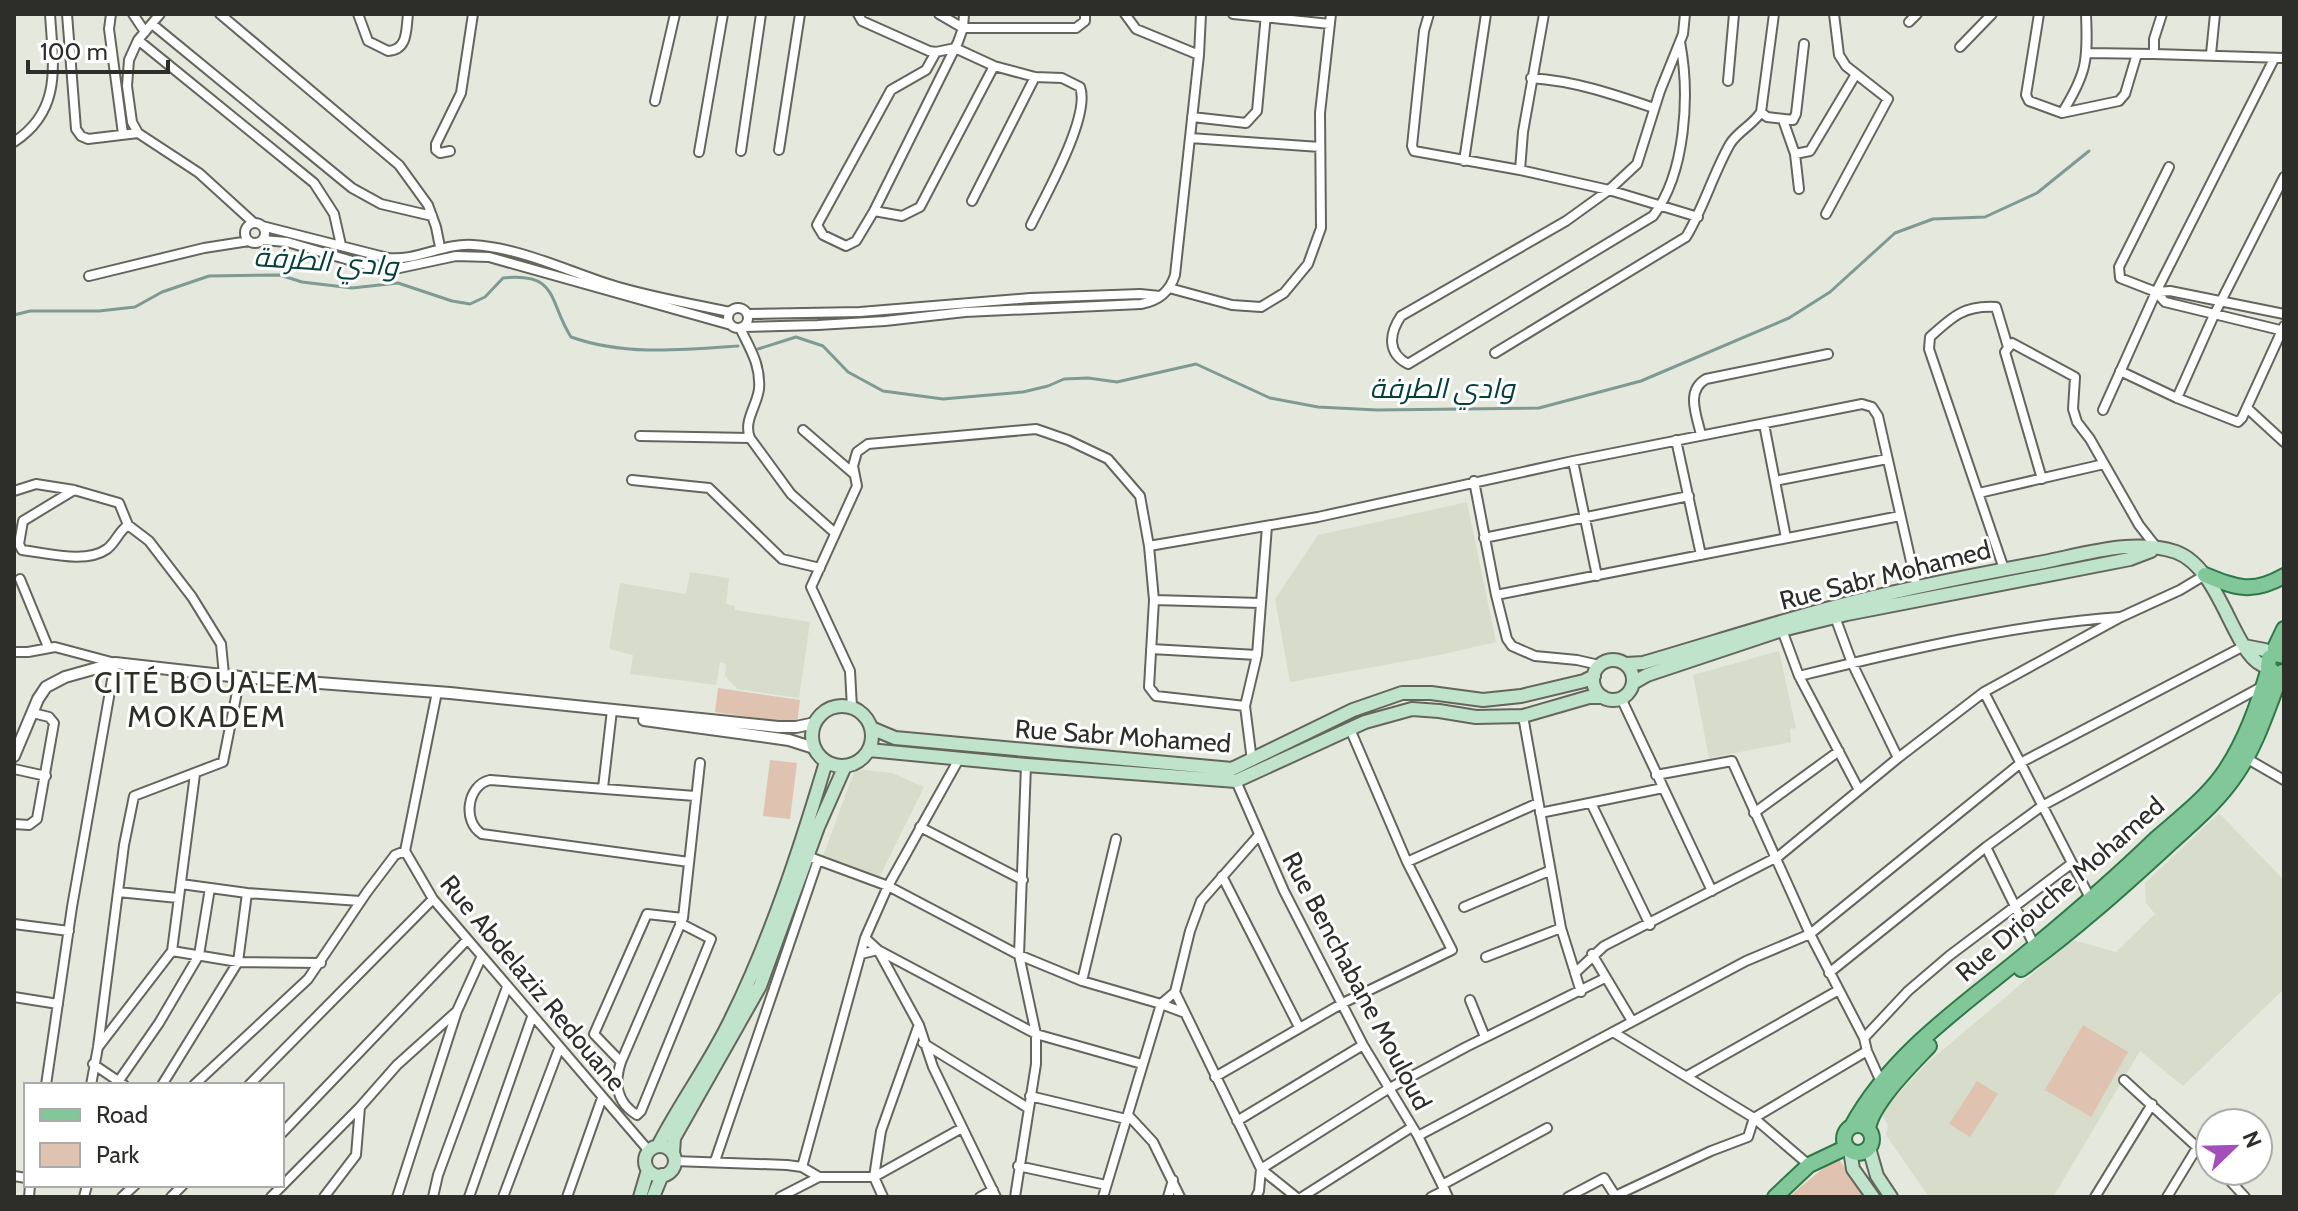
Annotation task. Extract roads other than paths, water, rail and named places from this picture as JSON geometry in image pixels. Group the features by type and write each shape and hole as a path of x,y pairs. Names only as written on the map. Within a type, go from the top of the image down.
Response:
{"main road":[{"name":"Rue Sabr Mohamed","path":"1626,664 1643,663 1831,607 2004,569 2123,547 2158,548"},
{"path":"869,750 1236,781 1365,722 1412,709 1476,717 1523,716 1589,697 1621,698 1633,683 1647,675 1782,630 2130,559 2158,548 2185,556 2205,575 2224,604 2244,646 2265,650 2278,662"},
{"path":"2205,575 2237,587 2263,586 2284,576"},
{"path":"2224,604 2237,587"},
{"path":"2278,662 2275,648 2284,629"},
{"path":"1603,697 1595,687 1596,670 1613,660 1626,664 1632,673 1633,683"},
{"name":"Rue Driouche Mohamed","path":"1814,1163 1848,1140 1864,1104 1881,1082 1962,1004 2091,900 2216,783 2244,738 2263,686 2278,662"},
{"name":"Rue Driouche Mohamed","path":"1868,1129 1869,1120 1877,1108 1940,1034 2057,943 2124,886 2228,786 2246,758 2278,662"},
{"name":"Rue Sabr Mohamed","path":"871,728 895,738 1232,769 1353,710 1402,693 1431,693 1483,700 1521,696 1584,681 1596,670"},
{"path":"832,708 852,708 871,728 869,750 856,763 845,766 826,762 814,748 812,737 815,723 832,708"},
{"path":"640,1197 648,1170 645,1158 730,1023 756,966 826,762"},
{"path":"648,1170 662,1175 669,1172 674,1157 674,1138 760,986 845,766"},
{"path":"1848,1140 1863,1125 1868,1129 1872,1139 1869,1148 1877,1176 1891,1197"},
{"path":"1848,1140 1860,1153 1869,1148"},
{"path":"1848,1140 1853,1169 1873,1197"},
{"path":"653,1148 666,1147 674,1157"},
{"path":"1775,1197 1814,1163"},
{"path":"653,1197 662,1175"}],"street":[{"path":"14,142 35,125 51,94 54,71 50,14"},
{"path":"67,14 76,129 88,139 138,133"},
{"path":"111,14 109,29 123,134"},
{"path":"133,14 145,32"},
{"path":"160,14 138,40 129,60 127,86 132,122 138,133 199,173 258,225 265,233 262,240"},
{"path":"220,14 399,165 432,216 440,247"},
{"path":"358,14 368,41 382,50 394,51 404,43 408,14"},
{"path":"450,151 440,153 436,150 436,144 461,93 473,14"},
{"path":"655,101 675,14"},
{"path":"699,152 723,14"},
{"path":"741,151 761,14"},
{"path":"779,150 800,14"},
{"path":"858,14 862,21 936,52 955,48 994,66 1035,77 1047,75 1074,82 1083,96 1071,141 1031,225"},
{"path":"939,14 963,28 1076,28 1085,21 1085,14"},
{"path":"936,52 926,70 891,90 817,225 823,235 846,246 852,245 874,211 955,48 963,28 964,14"},
{"path":"1125,14 1136,29 1199,55"},
{"path":"89,276 204,248 262,240 294,243 383,268 409,268 456,256 489,257 738,327 1141,304 1160,296 1169,288 1175,275 1201,14"},
{"path":"1169,288 1232,305 1261,307 1284,293 1308,264 1321,228 1320,113 1330,19 1233,14"},
{"path":"1429,14 1424,31 1412,146 1414,151 1609,190 1698,217"},
{"path":"1464,161 1486,14"},
{"path":"1520,170 1531,78 1544,14"},
{"path":"1680,42 1686,71 1680,153 1661,206 1653,216 1408,364 1398,358 1391,343 1392,330 1401,316 1553,228 1609,190 1637,164 1654,108 1680,42 1685,14"},
{"path":"1728,81 1734,14"},
{"path":"1495,353 1686,237 1732,141 1761,112 1774,14"},
{"path":"1826,214 1888,99 1846,66 1839,55 1834,14"},
{"path":"1909,22 1917,14"},
{"path":"1960,47 1992,14"},
{"path":"2039,14 2026,95 2029,101 2062,113 2119,101 2125,94 2137,54"},
{"path":"2062,113 2081,81 2088,53 2086,14"},
{"path":"2154,54 2154,39 2162,14"},
{"path":"2211,54 2215,14"},
{"path":"1192,117 1246,123 1251,120 1257,111 1266,16"},
{"path":"152,24 352,188 381,204 432,216"},
{"path":"138,40 314,183 334,214 341,245"},
{"path":"1761,112 1767,117 1793,120 1804,44"},
{"path":"2088,53 2284,58"},
{"path":"2103,410 2156,292 2274,59"},
{"path":"874,211 902,216 920,207 994,66"},
{"path":"1795,154 1810,151 1856,74"},
{"path":"972,201 1035,77"},
{"path":"1531,78 1598,88 1654,108"},
{"path":"1783,120 1795,154 1799,189"},
{"path":"1190,138 1320,147"},
{"path":"2169,167 2119,267 2120,278 2156,292 2170,291 2284,314"},
{"path":"2177,398 2214,315 2284,177"},
{"path":"249,241 246,230 258,225 395,259 409,258 440,247 471,245 504,250 618,287 730,312 741,309 747,314 860,312 1030,298 1160,296"},
{"path":"2120,371 2238,422 2283,329 2165,302 2156,292"},
{"path":"2004,569 1929,349 1930,337 1956,313 1981,306 1996,307 2008,347"},
{"path":"730,312 728,319 738,327 758,363 759,391 746,429 750,438 791,494 835,533"},
{"path":"738,327 748,321 747,314"},
{"path":"2042,479 2005,352 2012,343 2075,377 2073,409 2077,422 2139,525 2158,548"},
{"path":"1701,435 1693,397 1699,383 1828,354"},
{"path":"1149,546 1267,526 1474,481 1867,404 1878,416 1917,588"},
{"path":"2247,408 2284,442"},
{"path":"1764,424 1786,538"},
{"path":"852,708 850,671 811,587 857,486 853,466 857,452 868,444 1036,429 1108,459 1140,496 1154,600 1149,687 1156,696 1245,706"},
{"path":"803,430 855,474"},
{"path":"640,436 750,438"},
{"path":"1676,440 1701,555"},
{"path":"1775,481 1887,459"},
{"path":"1573,461 1597,576"},
{"path":"1979,493 2104,464"},
{"path":"632,480 709,488 782,559 820,568"},
{"path":"1474,481 1507,639 1518,651 1550,659 1577,660 1596,670"},
{"path":"14,491 36,484 74,490 119,503 128,525 149,541 192,597 221,644 224,675"},
{"path":"74,490 23,521 19,544 22,550 95,557 112,546 128,525"},
{"path":"1484,538 1689,496"},
{"path":"1496,595 1900,516"},
{"path":"1252,761 1245,706 1257,655 1267,526"},
{"path":"1575,973 1592,954 1774,858 1984,692 2205,575"},
{"path":"20,579 48,647"},
{"path":"1154,600 1260,603"},
{"path":"1835,617 1852,663 1898,758"},
{"path":"1799,676 1963,638 2121,617"},
{"path":"1782,630 1799,676 1859,790"},
{"path":"1418,1136 1746,961 1810,934 2022,762 2244,646"},
{"path":"14,652 55,647 115,663 240,677 437,692 778,727 815,723"},
{"path":"1151,649 1257,655"},
{"path":"14,756 46,687 55,680 115,663"},
{"path":"46,1083 115,663"},
{"path":"91,1083 134,796 223,762 240,677"},
{"path":"1829,973 2042,806 2263,686"},
{"path":"196,1083 308,979 360,901 395,855 405,851 437,692"},
{"path":"1984,692 2091,900"},
{"path":"1621,698 1712,891"},
{"path":"612,710 623,717 789,740 814,748"},
{"path":"603,788 612,710"},
{"path":"14,824 29,825 37,819 55,726 49,717 33,713"},
{"path":"1523,716 1549,871 1561,928 1581,992"},
{"path":"1215,1077 1343,1003 1452,950 1407,862 1350,729"},
{"path":"1754,813 1839,751"},
{"path":"2246,758 2284,780"},
{"path":"802,1167 865,938 888,886 959,759"},
{"path":"1656,775 1732,761 1837,991 1864,1038 1881,1082"},
{"path":"621,1062 594,1034 647,914 681,920 711,939 637,1115 619,1096 615,1087 621,1062 681,920 700,763"},
{"path":"1015,1197 1036,1064 1036,1034 1019,955 1026,765"},
{"path":"14,769 46,776"},
{"path":"98,1047 172,951 195,774"},
{"path":"689,862 482,834 473,829 469,820 473,796 482,782 490,780 695,796"},
{"name":"Rue Benchabane Mouloud","path":"1236,781 1284,891 1363,1045 1418,1136 1445,1191"},
{"path":"1407,862 1539,808 1591,803 1663,788"},
{"path":"1591,803 1650,925"},
{"path":"920,827 1023,880"},
{"path":"1103,1197 1161,1004 1175,992 1201,901 1259,835"},
{"path":"1082,981 1116,839"},
{"path":"1986,847 2035,947"},
{"name":"Rue Abdelaziz Redouane","path":"405,851 433,899 481,958 602,1098 653,1148"},
{"path":"715,1161 812,858 888,886 1019,955 1082,981 1185,1013"},
{"path":"1864,1038 1908,991 2014,905 2071,864"},
{"path":"1464,907 1549,871"},
{"path":"1222,876 1299,1027"},
{"path":"181,884 247,893 360,901"},
{"path":"93,1064 121,1083 199,955 210,888"},
{"path":"118,892 178,898"},
{"path":"163,1083 238,962 247,893"},
{"path":"251,1083 433,899"},
{"path":"14,924 69,931"},
{"path":"1486,957 1561,928"},
{"path":"865,938 878,950 1036,1034 1142,1064"},
{"path":"284,1131 467,940"},
{"path":"861,954 878,950"},
{"path":"878,950 994,1193 980,1197"},
{"path":"172,951 238,962 321,963"},
{"path":"1592,954 1632,1021"},
{"path":"397,1197 457,1011 481,958"},
{"path":"1256,1197 1261,1169 1388,1089 1605,978"},
{"path":"433,1197 438,1175 507,987"},
{"path":"1687,1076 1837,991"},
{"path":"1175,992 1261,1169 1299,1197 1412,1127"},
{"path":"14,997 58,1004"},
{"path":"1470,1000 1485,1037"},
{"path":"284,1184 397,1065 457,1011"},
{"path":"469,1197 532,1017"},
{"path":"869,1197 882,1194 874,1177 881,1131 917,1030"},
{"path":"1613,1032 1754,1118 1814,1163"},
{"path":"924,1044 1028,1108"},
{"path":"1237,1121 1363,1045"},
{"path":"503,1197 559,1049"},
{"path":"1568,1197 1604,1178 1615,1196 1748,1137 1754,1118 1867,1051"},
{"path":"933,1067 956,1064"},
{"path":"2124,1080 2194,1142"},
{"path":"1030,1096 1127,1117 1153,1142 1180,1197"},
{"path":"567,1197 602,1098"},
{"path":"2095,1197 2152,1104"},
{"path":"324,1197 356,1155 360,1107"},
{"path":"780,1197 819,1177 874,1177 962,1128"},
{"path":"1431,1197 1547,1128"},
{"path":"2167,1197 2194,1153"},
{"path":"674,1157 802,1167 819,1177"},
{"path":"1018,1166 1106,1185"},
{"path":"1168,1197 1174,1180"}],"waterway":[{"name":"وادي الطرفة","path":"758,349 796,337 823,346 848,372 883,391 943,399 1023,392 1064,379 1117,382 1196,364 1270,398 1318,407 1377,410 1539,408 1641,381 1789,318 1830,292 1895,233 1933,219 1985,217 2037,193 2089,151"},
{"name":"وادي الطرفة","path":"14,315 30,311 99,311 135,307 162,292 209,276 280,275 302,282 352,288 398,283 470,304 485,297 503,278 521,277 534,280 549,292 571,337 633,349 738,346"}],"district":[{"name":"CITÉ BOUALEM MOKADEM","path":"207,700"}]}
